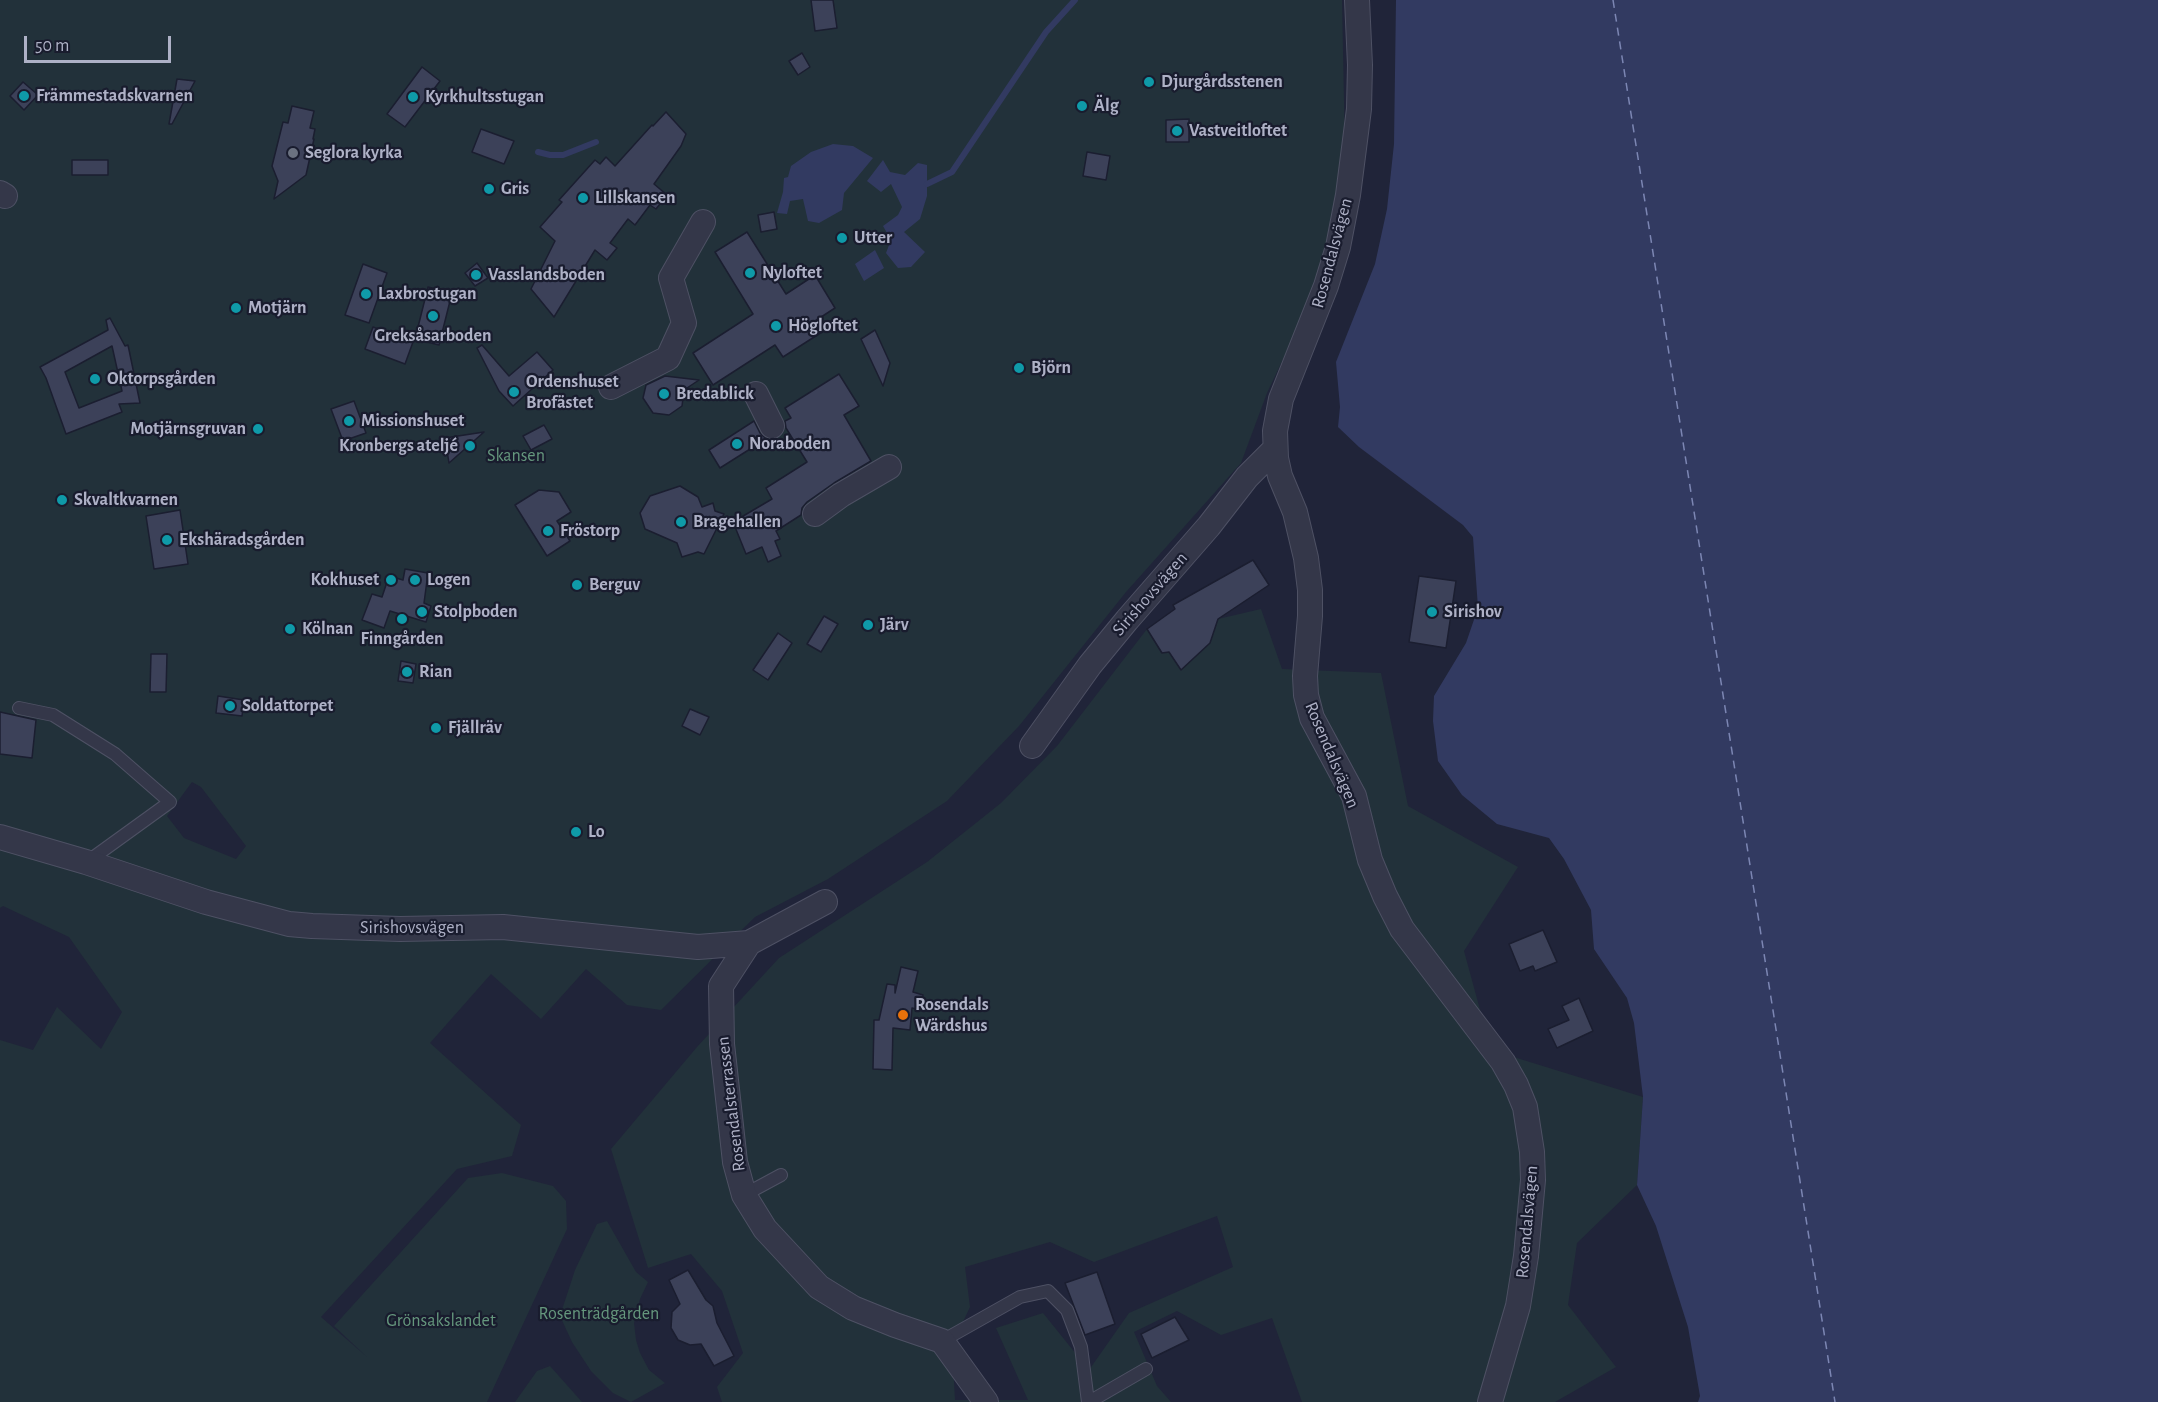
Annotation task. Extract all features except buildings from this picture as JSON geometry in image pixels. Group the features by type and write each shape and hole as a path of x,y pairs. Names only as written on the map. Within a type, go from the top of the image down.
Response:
{"street":[{"name":"Rosendalsvägen","path":"1357,0 1360,65 1359,109 1348,195 1338,247 1326,286 1281,399 1275,431 1275,449 1280,476 1296,512 1306,558 1310,616 1305,676 1306,696 1312,718 1353,796 1370,860 1402,929 1503,1062 1525,1107 1532,1152 1533,1180 1526,1256 1518,1306 1490,1402"},
{"path":"611,387 669,358 684,323 671,278 703,222"},
{"path":"756,394 772,426"},
{"name":"Sirishovsvägen","path":"1032,746 1090,665 1126,620 1209,526 1246,477 1275,449"},
{"path":"815,514 889,466"},
{"name":"Sirishovsvägen","path":"0,837 86,862 206,902 289,924 400,929 503,927 698,947 749,944 825,902"},
{"name":"Rosendalsterrassen","path":"749,944 721,986 723,1056 735,1162 744,1195 765,1229 819,1287 853,1308 942,1341"},
{"path":"942,1341 986,1402"}],"lane":[{"path":"18,708 53,715 115,754 170,802 86,862"},
{"path":"744,1195 781,1175"},
{"path":"942,1341 1020,1297 1048,1291 1067,1310 1081,1347 1089,1402 1146,1369"}],"green space":[{"name":"Skansen","path":"0,0 1342,0 1345,152 1319,283 1267,393 1241,463 1126,592 1019,726 947,801 828,879 755,917 661,1010 627,1005 586,969 541,1019 491,974 430,1043 521,1125 512,1156 457,1169 321,1317 367,1357 334,1326 468,1178 502,1173 553,1186 566,1201 567,1229 487,1402 0,1402 0,1040 33,1050 57,1007 101,1049 122,1012 69,937 3,906 0,908","holes":["192,782 201,787 246,846 236,859 184,838 167,816"]},
{"path":"1261,609 1282,669 1381,673 1408,806 1518,867 1464,951 1491,1050 1643,1097 1637,1185 1577,1243 1568,1305 1616,1367 1555,1402 1302,1402 1272,1318 1221,1335 1177,1311 1134,1332 1157,1386 1171,1402 722,1402 717,1387 743,1353 722,1291 691,1254 648,1268 611,1149 697,1047 779,958 927,862 1001,803 1057,746 1147,629 1161,653 1169,652 1181,670 1210,643 1218,619","holes":["1217,1216 1233,1267 1129,1313 1089,1370 1043,1313 996,1328 1028,1400 955,1400 952,1345 970,1307 965,1267 1050,1242 1094,1262"]},
{"name":"Rosenträdgården","path":"607,1221 636,1272 648,1282 640,1299 634,1323 636,1340 649,1370 665,1383 631,1402 613,1393 591,1371 572,1342 560,1316 575,1270 597,1224"},
{"path":"550,1366 582,1402 515,1402 537,1371"}],"water":[{"path":"1396,0 2158,0 2158,1402 1698,1402 1700,1396 1688,1327 1656,1226 1637,1185 1643,1097 1634,1023 1627,998 1594,949 1591,910 1564,859 1549,838 1497,824 1462,795 1438,761 1433,721 1434,696 1466,643 1478,608 1473,537 1463,525 1359,447 1338,427 1340,407 1336,362 1375,264 1387,209 1394,144"},
{"path":"833,144 853,146 873,158 844,193 842,210 819,223 808,221 803,199 790,201 787,214 777,213 784,178 788,177 791,166 811,152"},
{"path":"883,160 890,172 905,175 918,163 927,165 927,196 920,219 904,232 925,252 911,267 898,268 886,253 891,240 883,226 898,215 902,207 891,184 881,192 867,181"},
{"path":"875,250 884,268 864,281 855,264"}],"waterway":[{"path":"927,184 952,172 1046,32 1075,0"},
{"path":"538,152 563,155 596,142"}],"ferry route":[{"path":"1613,0 1835,1402"}],"place":[{"name":"Djurgårdsstenen","path":"1149,82"},
{"name":"Främmestadskvarnen","path":"24,96"},
{"name":"Kyrkhultsstugan","path":"413,97"},
{"name":"Älg","path":"1082,106"},
{"name":"Vastveitloftet","path":"1177,131"},
{"name":"Seglora kyrka","path":"293,153"},
{"name":"Gris","path":"489,189"},
{"name":"Lillskansen","path":"583,198"},
{"name":"Utter","path":"842,238"},
{"name":"Nyloftet","path":"750,273"},
{"name":"Vasslandsboden","path":"476,275"},
{"name":"Laxbrostugan","path":"366,294"},
{"name":"Motjärn","path":"236,308"},
{"name":"Greksåsarboden","path":"433,316"},
{"name":"Högloftet","path":"776,326"},
{"name":"Björn","path":"1019,368"},
{"name":"Oktorpsgården","path":"95,379"},
{"name":"Ordenshuset Brofästet","path":"514,392"},
{"name":"Bredablick","path":"664,394"},
{"name":"Missionshuset","path":"349,421"},
{"name":"Motjärnsgruvan","path":"258,429"},
{"name":"Noraboden","path":"737,444"},
{"name":"Kronbergs ateljé","path":"470,446"},
{"name":"Skvaltkvarnen","path":"62,500"},
{"name":"Bragehallen","path":"681,522"},
{"name":"Fröstorp","path":"548,531"},
{"name":"Ekshäradsgården","path":"167,540"},
{"name":"Kokhuset","path":"391,580"},
{"name":"Logen","path":"415,580"},
{"name":"Berguv","path":"577,585"},
{"name":"Stolpboden","path":"422,612"},
{"name":"Sirishov","path":"1432,612"},
{"name":"Finngården","path":"402,619"},
{"name":"Järv","path":"868,625"},
{"name":"Kölnan","path":"290,629"},
{"name":"Rian","path":"407,672"},
{"name":"Soldattorpet","path":"230,706"},
{"name":"Fjällräv","path":"436,728"},
{"name":"Lo","path":"576,832"},
{"name":"Rosendals Wärdshus","path":"903,1015"}],"park label":[{"name":"Grönsakslandet","path":"441,1321"}]}
